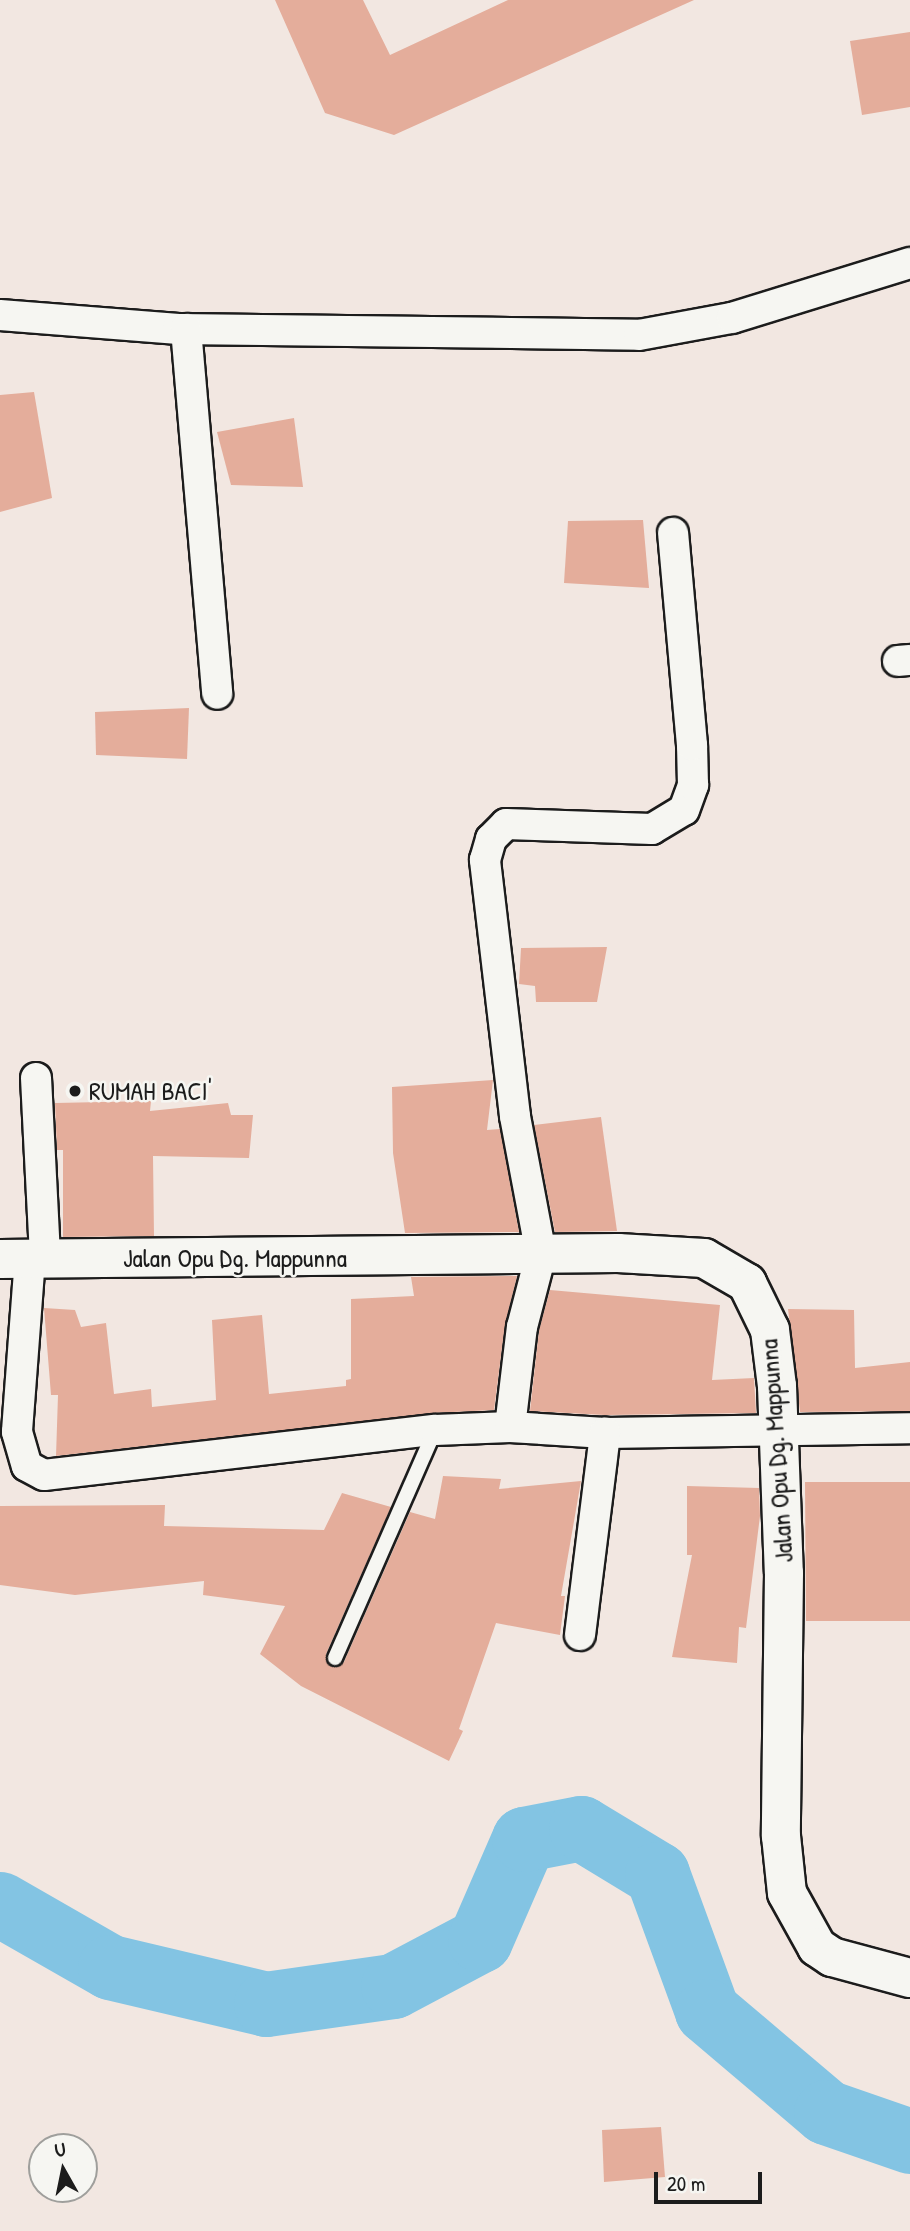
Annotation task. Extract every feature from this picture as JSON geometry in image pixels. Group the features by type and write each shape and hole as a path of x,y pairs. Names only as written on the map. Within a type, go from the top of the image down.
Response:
{"street":[{"path":"0,315 186,329 639,335 732,318 910,263"},
{"path":"186,329 217,694"},
{"path":"510,1427 522,1327 541,1254 515,1115 485,860 491,839 506,824 652,829 684,810 693,785 692,745 673,533"},
{"path":"36,1078 17,1432 22,1457 34,1472 59,1476 435,1430 510,1427 605,1433 910,1428"},
{"name":"Jalan Opu Dg. Mappunna","path":"25,1259 541,1254 704,1258 747,1283 770,1331 780,1431 785,1663 780,1836 787,1893 817,1947 832,1956 910,1978"},
{"path":"580,1635 605,1433"}],"lane":[{"path":"335,1658 435,1430"}],"building":[{"path":"275,0 363,0 390,55 508,0 694,0 394,135 325,113"},
{"path":"910,32 910,107 862,115 850,41"},
{"path":"34,392 52,498 0,512 0,395"},
{"path":"294,418 303,487 231,485 217,432"},
{"path":"643,520 649,588 564,583 568,521"},
{"path":"189,708 187,759 96,755 95,712"},
{"path":"607,947 597,1002 536,1002 535,986 519,984 521,948"},
{"path":"493,1080 487,1130 500,1129 519,1232 405,1233 393,1153 392,1087"},
{"path":"151,1101 150,1111 228,1103 231,1115 253,1115 249,1158 153,1156 154,1236 63,1237 63,1150 57,1150 55,1103"},
{"path":"601,1117 617,1231 555,1232 534,1125"},
{"path":"517,1276 505,1325 494,1410 433,1413 56,1456 58,1395 51,1395 44,1308 75,1310 81,1327 106,1323 114,1394 151,1389 152,1407 216,1400 212,1320 262,1315 269,1394 346,1386 346,1380 351,1379 351,1299 414,1296 411,1277"},
{"path":"550,1290 720,1305 712,1380 754,1378 756,1413 605,1415 530,1411 539,1330"},
{"path":"788,1309 854,1310 855,1368 910,1362 910,1411 800,1412"},
{"path":"443,1476 501,1479 499,1489 581,1481 561,1596 565,1596 560,1635 496,1623 459,1729 463,1731 449,1761 301,1686 260,1654 285,1606 203,1595 204,1581 75,1595 0,1585 0,1506 165,1505 164,1526 324,1530 342,1493 391,1507 326,1654 328,1664 337,1667 344,1662 410,1512 435,1519"},
{"path":"805,1482 910,1482 910,1621 806,1621"},
{"path":"687,1486 759,1488 760,1516 746,1628 739,1627 737,1663 672,1657 692,1555 687,1555"},
{"path":"661,2127 665,2177 604,2182 602,2130"}],"waterway":[{"path":"0,1904 110,1967 266,2004 393,1986 480,1940 524,1839 581,1828 657,1874 707,2011 826,2112 910,2141"}],"place":[{"name":"RUMAH BACI'","path":"75,1091"}]}
